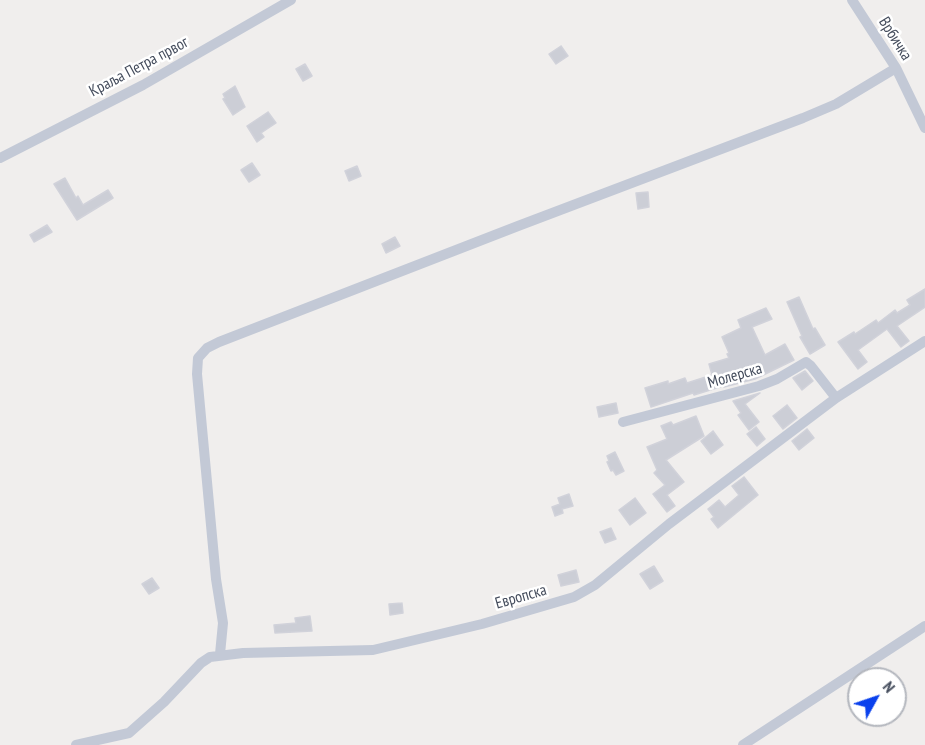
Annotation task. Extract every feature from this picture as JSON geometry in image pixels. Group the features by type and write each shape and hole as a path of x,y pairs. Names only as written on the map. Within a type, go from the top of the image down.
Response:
{"street":[{"name":"Краља Петра првог","path":"0,158 143,85 291,0"},
{"name":"Врбичка","path":"852,0 896,68 925,128"},
{"path":"76,745 129,733 164,702 201,663 220,654 223,623 216,579 197,374 198,358 207,348 507,230 803,118 836,104 896,68"},
{"name":"Европска","path":"220,654 374,650 482,624 574,597 595,585 669,524 836,398 925,341"},
{"name":"Молерска","path":"623,422 759,386 777,379 806,362 836,398"},
{"path":"743,745 925,626"}],"building":[{"path":"561,46 568,56 556,64 549,54"},
{"path":"305,64 312,76 303,81 296,69"},
{"path":"235,86 245,107 233,115 223,99 225,98 223,94"},
{"path":"268,112 276,123 261,133 264,137 257,142 247,126"},
{"path":"252,163 260,175 249,182 241,170"},
{"path":"357,166 361,176 349,181 345,171"},
{"path":"65,178 76,198 78,196 83,205 108,190 113,198 77,220 54,184"},
{"path":"648,192 649,207 638,209 636,193"},
{"path":"47,225 52,232 34,242 30,235"},
{"path":"395,237 400,246 386,253 382,244"},
{"path":"925,289 925,307 897,326 909,341 901,347 887,329 858,350 867,362 858,369 838,342 876,320 878,323 895,310 897,313 910,305 907,300"},
{"path":"799,297 813,329 815,328 825,345 810,354 800,337 802,336 787,302"},
{"path":"766,308 772,319 752,327 765,355 785,344 794,360 755,379 694,395 693,393 651,407 645,388 685,378 687,383 712,375 709,364 729,358 722,337 741,328 738,320"},
{"path":"805,371 813,381 802,390 793,378"},
{"path":"760,393 745,404 759,422 749,430 738,415 741,413 733,401"},
{"path":"616,403 618,413 599,417 597,407"},
{"path":"787,405 797,418 783,429 773,416"},
{"path":"696,416 704,436 666,460 684,482 667,495 675,506 667,512 653,494 665,485 654,473 657,470 647,447 667,439 661,426 671,422 673,425"},
{"path":"756,427 765,439 757,446 747,434"},
{"path":"807,429 814,438 799,450 792,441"},
{"path":"713,431 723,445 711,454 701,441"},
{"path":"615,452 624,471 616,475 613,470 611,471 607,462 609,461 607,456"},
{"path":"744,477 758,495 718,528 711,519 714,517 708,509 719,500 725,507 739,495 732,486"},
{"path":"569,494 573,506 562,509 563,513 555,516 552,507 560,504 558,498"},
{"path":"635,498 646,513 630,525 619,510"},
{"path":"611,528 616,539 605,543 600,532"},
{"path":"654,566 663,581 650,589 640,574"},
{"path":"576,570 579,582 561,586 558,575"},
{"path":"152,578 159,588 149,594 142,584"},
{"path":"402,603 403,613 390,615 389,604"},
{"path":"310,616 312,631 275,633 274,625 296,623 295,618"}]}
